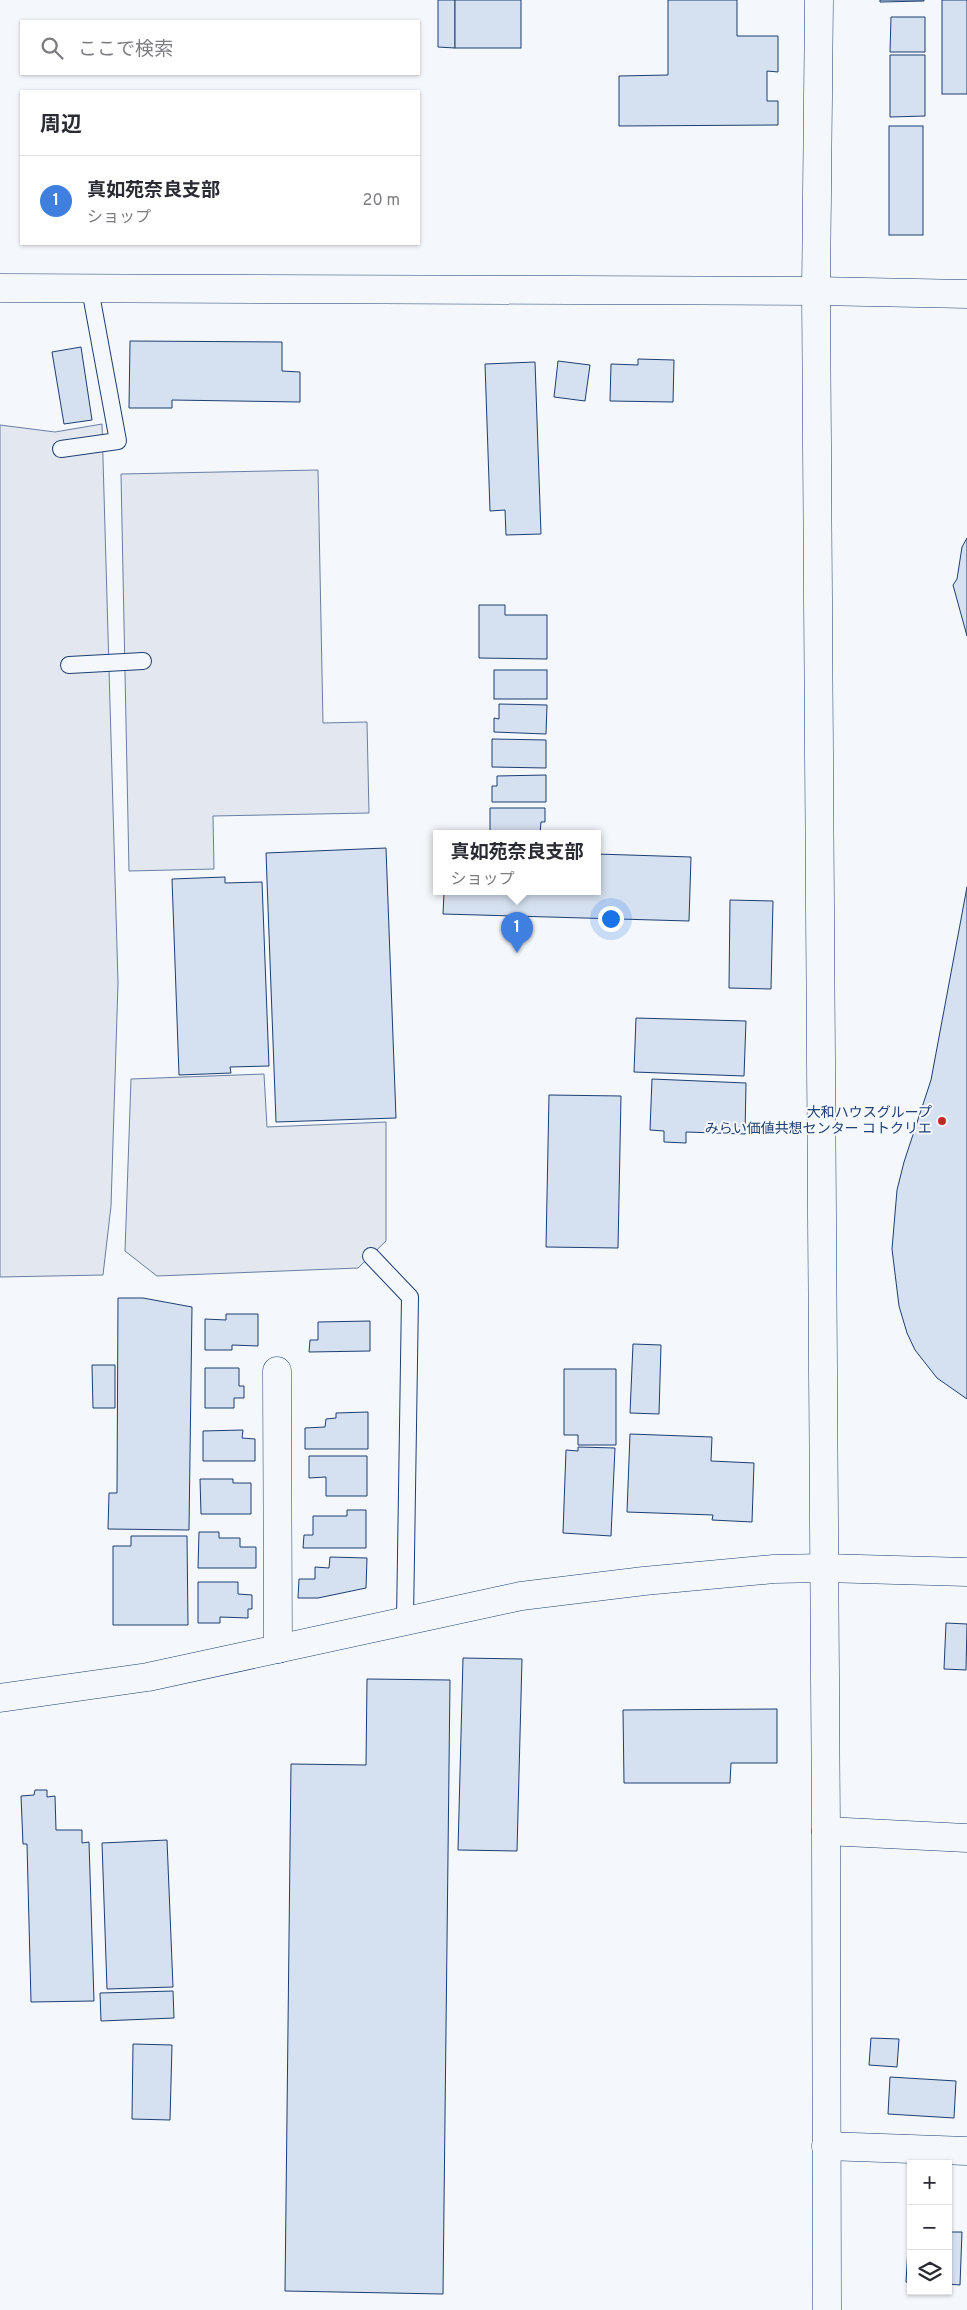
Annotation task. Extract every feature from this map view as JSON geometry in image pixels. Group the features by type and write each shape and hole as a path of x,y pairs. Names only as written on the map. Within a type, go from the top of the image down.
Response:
{"street":[{"path":"819,0 816,291 826,1831 827,2310"},
{"path":"0,288 816,291 967,294"},
{"path":"278,1371 278,1649"},
{"path":"0,1698 148,1677 521,1596 663,1579 774,1569 824,1568 967,1572"},
{"path":"826,1831 967,1838"},
{"path":"826,2146 967,2151"}],"lane":[{"path":"61,448 118,441 90,289"},
{"path":"69,665 144,661"},
{"path":"371,1256 410,1297 405,1620"}],"shaded area":[{"path":"102,424 118,983 111,1206 103,1275 0,1277 0,425 55,432"},
{"path":"318,470 323,723 367,722 369,813 213,816 214,869 129,871 121,474"},
{"path":"264,1074 267,1127 386,1122 386,1241 358,1268 157,1276 125,1251 131,1079"}],"building":[{"path":"438,0 455,0 455,48 438,47"},
{"path":"455,0 521,0 521,48 455,48"},
{"path":"668,0 737,0 737,36 778,36 778,72 767,71 767,101 778,101 778,125 619,126 619,76 668,75"},
{"path":"880,0 924,0 924,1 880,2"},
{"path":"942,0 967,0 967,94 942,94"},
{"path":"891,17 925,17 925,52 890,52"},
{"path":"890,55 925,55 925,116 890,117"},
{"path":"889,126 923,126 923,235 889,235"},
{"path":"130,341 282,342 282,371 300,372 300,402 172,400 172,408 129,408"},
{"path":"81,347 92,420 64,424 52,352"},
{"path":"638,359 674,360 673,402 610,401 611,364 638,365"},
{"path":"558,361 590,365 585,401 554,397"},
{"path":"535,362 541,534 506,535 505,510 490,511 485,364"},
{"path":"967,538 967,636 953,585 957,579 962,547"},
{"path":"479,605 505,605 505,615 547,615 547,659 479,658"},
{"path":"494,670 547,670 547,699 494,699"},
{"path":"499,704 547,705 546,734 494,732 494,718 499,719"},
{"path":"492,739 546,740 546,768 492,767"},
{"path":"546,775 546,802 492,802 492,786 497,786 497,776"},
{"path":"490,808 545,808 545,822 541,822 540,830 490,830"},
{"path":"386,848 396,1118 276,1122 266,853"},
{"path":"601,854 691,857 689,921 443,914 444,895 601,895"},
{"path":"225,877 225,883 262,882 269,1066 230,1067 231,1073 179,1075 172,879"},
{"name":"大和ハウスグループ みらい価値共想センター コトクリエ","path":"967,887 967,1399 937,1378 915,1350 907,1333 899,1306 892,1249 897,1190 904,1162 931,1080"},
{"path":"730,900 773,901 771,989 729,988"},
{"path":"636,1018 746,1021 744,1076 634,1072"},
{"path":"652,1079 746,1083 745,1134 686,1132 686,1143 664,1142 664,1131 650,1130"},
{"path":"549,1095 621,1096 618,1248 546,1247"},
{"path":"118,1298 143,1298 192,1307 189,1530 108,1529 109,1493 117,1493"},
{"path":"226,1314 258,1314 258,1346 232,1345 232,1350 205,1350 205,1319 226,1320"},
{"path":"370,1321 370,1351 309,1352 310,1340 318,1340 318,1322"},
{"path":"633,1344 661,1345 659,1414 630,1413"},
{"path":"92,1365 115,1365 115,1408 93,1408"},
{"path":"205,1368 239,1368 239,1386 244,1386 244,1398 234,1398 234,1408 205,1408"},
{"path":"564,1369 616,1369 616,1445 578,1445 578,1435 564,1435"},
{"path":"368,1412 368,1449 305,1449 305,1428 325,1427 326,1419 336,1418 336,1413"},
{"path":"243,1430 242,1438 255,1439 255,1461 203,1461 203,1431"},
{"path":"630,1434 712,1437 711,1461 754,1463 752,1522 712,1520 713,1515 627,1512"},
{"path":"578,1447 615,1448 611,1536 563,1533 566,1450 578,1451"},
{"path":"309,1456 367,1456 367,1496 326,1496 326,1477 309,1478"},
{"path":"200,1479 233,1479 233,1483 251,1483 251,1514 201,1514"},
{"path":"347,1510 366,1510 366,1548 303,1548 304,1535 313,1535 313,1516 347,1516"},
{"path":"199,1532 219,1532 219,1538 240,1538 240,1547 256,1547 256,1568 198,1568"},
{"path":"131,1536 187,1536 188,1625 113,1625 113,1546 131,1546"},
{"path":"330,1557 367,1558 366,1588 318,1598 298,1598 299,1579 315,1579 315,1567 329,1568"},
{"path":"198,1582 238,1582 238,1594 252,1595 252,1609 248,1609 248,1618 220,1617 220,1623 198,1623"},
{"path":"946,1623 967,1624 966,1670 944,1669"},
{"path":"463,1658 522,1659 517,1851 458,1850"},
{"path":"367,1679 450,1680 443,2294 285,2291 291,1764 366,1765"},
{"path":"777,1709 777,1763 731,1763 730,1783 624,1783 623,1710"},
{"path":"35,1790 47,1790 47,1797 55,1796 56,1830 82,1830 82,1843 89,1842 94,2001 31,2002 27,1844 23,1844 21,1796 34,1795"},
{"path":"167,1840 173,1987 107,1989 102,1843"},
{"path":"173,1991 174,2018 101,2021 100,1993"},
{"path":"871,2038 899,2039 897,2067 869,2065"},
{"path":"133,2044 172,2045 170,2120 132,2119"},
{"path":"890,2077 956,2081 954,2118 888,2114"},
{"path":"952,2232 962,2232 960,2285 952,2284"}],"place":[{"name":"真如苑奈良支部","path":"517,953"},
{"name":"大和ハウスグループ みらい価値共想センター コトクリエ","path":"942,1121"}]}
